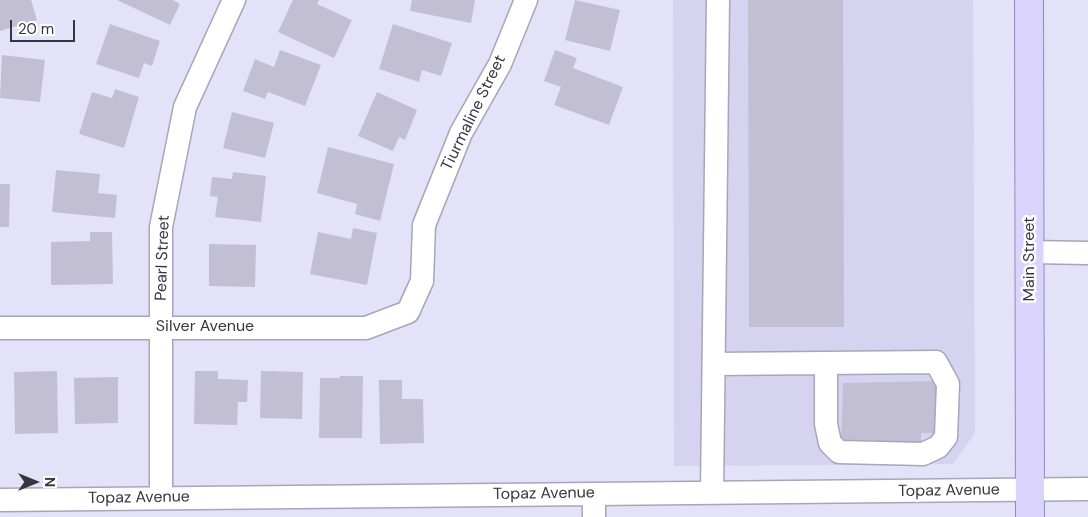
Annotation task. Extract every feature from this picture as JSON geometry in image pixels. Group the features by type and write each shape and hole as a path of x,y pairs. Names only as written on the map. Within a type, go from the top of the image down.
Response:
{"main road":[{"name":"Main Street","path":"1029,0 1030,517"}],"street":[{"name":"Pearl Street","path":"160,498 162,327 160,227 184,107 234,0"},
{"name":"Tiurmaline Street","path":"408,312 422,281 424,225 461,133 500,64 526,0"},
{"path":"712,493 718,0"},
{"path":"1030,252 1088,254"},
{"name":"Silver Avenue","path":"0,328 366,328 408,312"},
{"path":"714,364 936,362 948,384 946,437 938,447 923,454 839,452 830,443 826,424 826,364"},
{"name":"Topaz Avenue","path":"0,500 1088,489"},
{"path":"594,494 594,517"}],"shaded area":[{"path":"673,0 973,0 975,433 953,464 674,466"}],"building":[{"path":"0,0 31,0 37,20 0,31"},
{"path":"117,0 173,0 180,4 170,25"},
{"path":"293,0 319,0 317,4 352,20 334,58 278,32"},
{"path":"412,0 475,0 471,23 410,11"},
{"path":"575,0 620,10 610,51 565,40"},
{"path":"748,0 843,0 844,327 749,327"},
{"path":"110,24 160,41 152,66 144,63 139,78 96,64"},
{"path":"393,24 452,43 441,76 422,70 419,82 379,69"},
{"path":"280,50 321,65 305,106 268,92 265,99 243,91 255,59 274,67"},
{"path":"555,50 577,58 573,68 623,87 609,125 554,105 561,87 544,81"},
{"path":"2,55 45,60 40,102 0,98"},
{"path":"115,89 139,97 124,148 79,134 92,92 112,98"},
{"path":"377,92 417,110 405,140 399,137 393,151 358,136"},
{"path":"232,112 274,123 265,158 223,148"},
{"path":"328,147 394,164 380,221 355,214 357,204 317,193"},
{"path":"56,170 100,174 98,193 117,195 115,218 52,212"},
{"path":"233,172 266,176 261,222 215,217 218,197 210,196 212,177 232,179"},
{"path":"0,184 10,184 9,227 0,227"},
{"path":"353,228 377,233 367,285 310,274 318,232 351,239"},
{"path":"90,232 112,232 113,284 51,285 51,242 90,241"},
{"path":"209,244 256,245 255,287 209,286"},
{"path":"57,371 58,433 15,434 14,372"},
{"path":"195,371 218,371 218,379 248,380 247,402 238,402 237,425 194,424"},
{"path":"261,371 303,372 302,419 260,418"},
{"path":"340,376 363,376 362,438 319,438 320,378 340,378"},
{"path":"118,377 118,423 75,424 74,378"},
{"path":"379,380 402,380 402,399 423,399 424,443 380,444"},
{"path":"939,381 939,433 921,433 921,444 841,446 843,383"}]}
